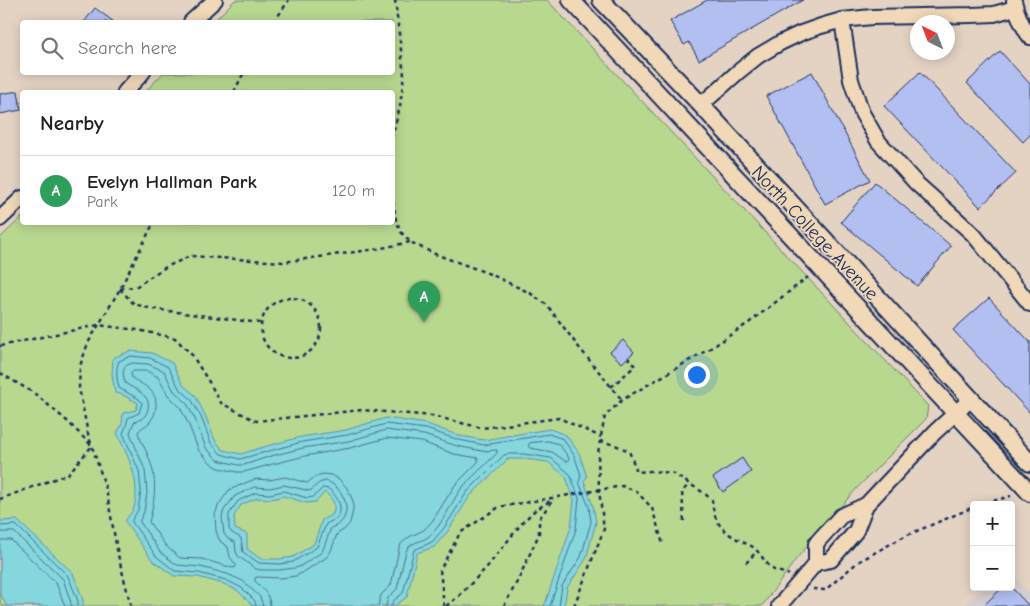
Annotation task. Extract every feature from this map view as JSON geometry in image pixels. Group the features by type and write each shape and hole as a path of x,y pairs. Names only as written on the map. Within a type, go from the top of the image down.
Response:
{"street":[{"path":"193,20 214,0"},
{"name":"North College Avenue","path":"571,0 956,413 1023,495"},
{"name":"North College Avenue","path":"601,0 701,105 1030,463"},
{"path":"701,105 738,72 780,43 802,33 842,20 872,17 994,14 1014,4 1030,37"},
{"path":"842,20 851,80 862,113 878,141 916,183 973,234 1030,304"},
{"path":"127,90 140,75"},
{"path":"0,219 20,200"},
{"path":"779,606 816,563 831,560 856,531 866,505 935,432 971,399"},
{"path":"816,563 816,544 819,540 841,516 866,505"}],"path":[{"path":"275,20 289,0"},
{"path":"395,0 404,75 395,126"},
{"path":"235,90 242,75"},
{"path":"395,213 401,232 410,242 530,292 547,304 577,345 622,400"},
{"path":"131,606 118,555 106,489 88,434 79,388 80,366 88,342 120,289 152,225"},
{"path":"120,289 137,286 162,269 190,256 283,262 378,249 410,242"},
{"path":"574,606 604,529 599,490 598,453 605,416 622,400 714,346 750,322 820,267"},
{"path":"120,289 134,304 154,309 261,323"},
{"path":"290,297 300,299 310,303 317,311 321,320 320,340 307,354 298,358 278,356 264,343 261,323 271,305 290,297"},
{"path":"0,346 98,326 138,330 175,338 192,355 221,403 256,421 362,410 433,416 482,428 559,418 601,437"},
{"path":"611,387 635,366 628,358"},
{"path":"0,373 34,393 67,421 92,446"},
{"path":"600,441 629,451 637,472 672,473 704,493 712,500 716,522 732,536 752,546 774,570 786,573 812,589 825,590 858,562 905,536 970,509"},
{"path":"0,499 68,474 92,446"},
{"path":"684,521 682,492 689,484"},
{"path":"554,499 534,511 522,523 487,568 459,596 445,606 440,570 460,533 499,507 622,486 636,491 652,508 663,544"},
{"path":"992,501 1010,496 1023,495"},
{"path":"504,606 518,580 538,534 540,519 554,499"},
{"path":"746,563 757,551"}],"shaded area":[{"path":"1015,578 1030,593 1030,606 964,606 981,591 1015,591"}],"green space":[{"path":"235,0 547,0 928,406 926,419 857,488 797,558 762,606 0,606 0,238 20,219 20,225 395,225 395,90 147,90 161,75 395,75 395,20 215,20"}],"water":[{"path":"130,351 152,353 172,363 183,385 195,395 215,440 223,450 241,454 301,437 346,430 386,418 427,424 460,436 484,440 550,429 566,435 579,453 587,477 584,481 593,506 596,522 586,559 567,588 563,606 543,606 571,527 574,500 566,477 548,462 508,459 470,496 448,531 434,547 417,553 407,597 394,606 253,606 238,591 224,584 198,577 174,576 152,560 125,521 134,508 136,488 132,469 117,433 122,424 123,413 136,410 138,403 115,393 112,374 113,358","holes":["325,492 334,504 333,514 322,520 314,544 293,557 261,559 247,549 247,534 235,529 234,516 241,505 257,498 271,499 284,496 306,503 316,502"]},
{"path":"17,520 73,573 83,600 83,606 7,606 0,594 0,521"}],"building":[{"path":"707,0 803,0 699,60 689,42 684,45 670,21"},
{"path":"95,8 111,20 86,20"},
{"path":"1000,51 1030,84 1030,135 1023,142 967,83"},
{"path":"812,72 870,180 825,204 766,96"},
{"path":"920,72 1016,173 980,207 884,106"},
{"path":"18,91 20,110 0,114 0,94"},
{"path":"875,182 951,246 917,286 841,222"},
{"path":"989,298 1030,342 1030,413 953,330"},
{"path":"623,340 634,352 622,363 610,352"},
{"path":"742,458 751,472 723,492 713,478"},
{"path":"999,591 1015,591 1029,606 983,606"}],"place":[{"name":"Evelyn Hallman Park","path":"424,322"}]}
